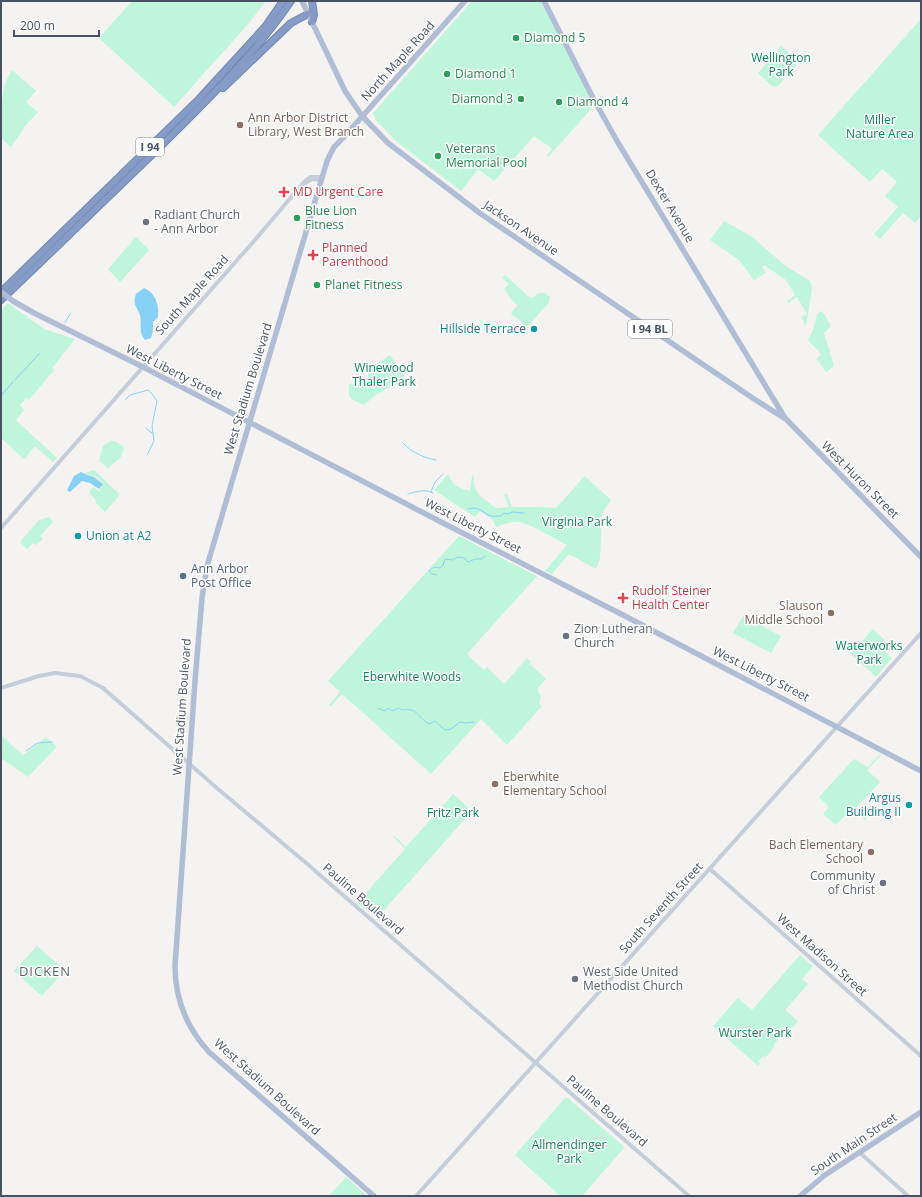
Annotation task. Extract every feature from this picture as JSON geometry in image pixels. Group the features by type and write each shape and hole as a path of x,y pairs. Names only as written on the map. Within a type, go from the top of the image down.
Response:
{"highway":[{"name":"I 94","path":"1,292 199,99 265,27 284,1"},
{"name":"I 94","path":"1,300 196,111 226,80 273,26 291,1"},
{"path":"312,1 314,15 312,22"},
{"path":"196,111 223,88 291,23 308,14"}],"main road":[{"name":"Jackson Avenue","path":"302,1 345,91 362,116 388,143 470,205 785,418"},
{"name":"North Maple Road","path":"362,116 465,1"},
{"name":"Dexter Avenue","path":"544,1 617,141 785,418"},
{"name":"West Stadium Boulevard","path":"362,116 330,155 321,178 205,576 200,619 175,966 178,996 185,1017 197,1038 217,1060 374,1196"},
{"name":"West Liberty Street","path":"1,292 34,314 143,367 837,726 921,771"},
{"path":"767,407 772,406 775,401"},
{"name":"West Huron Street","path":"785,418 921,557"},
{"name":"South Main Street","path":"800,1196 821,1178 921,1112"}],"street":[{"name":"South Maple Road","path":"1,528 303,184 312,179 321,178"},
{"name":"South Seventh Street","path":"416,1196 921,633"},
{"name":"Pauline Boulevard","path":"1,688 39,676 62,674 80,676 109,692 689,1196"},
{"name":"West Madison Street","path":"710,868 921,1056"},
{"path":"859,1152 908,1196"}],"green space":[{"path":"132,1 266,1 249,23 174,107 99,38"},
{"path":"472,1 542,1 595,105 548,157 547,155 552,149 534,136 494,181 478,169 461,191 397,142 375,119 373,113"},
{"name":"Miller Nature Area","path":"921,19 921,216 915,223 903,213 880,239 874,234 898,207 885,196 897,182 882,169 870,182 818,135"},
{"name":"Wellington Park","path":"781,46 793,57 796,66 779,85 775,87 758,73"},
{"path":"12,70 36,91 26,102 38,112 25,126 11,147 1,138 1,120 3,93"},
{"path":"724,221 751,236 787,267 809,280 812,289 806,326 801,317 807,314 797,297 788,303 787,301 795,295 786,280 764,265 762,267 766,273 754,280 739,260 710,240"},
{"path":"136,237 149,250 120,282 108,269"},
{"path":"505,275 529,297 533,298 538,293 545,293 550,297 548,304 527,327 524,326 521,321 511,313 518,305 514,303 504,289 509,284 502,278"},
{"path":"8,303 44,329 75,339 52,368 54,370 29,400 26,398 20,405 24,410 16,420 57,458 53,462 35,446 24,459 1,438 1,310"},
{"path":"821,311 831,326 824,333 834,366 826,372 817,359 821,354 808,340 813,330 817,314"},
{"name":"Winewood Thaler Park","path":"390,355 405,376 380,393 379,392 364,405 353,400 349,394 349,384 371,383 367,370"},
{"path":"111,441 117,442 124,447 121,457 108,468 99,461 103,446"},
{"path":"94,470 119,494 105,512 90,494 93,487 99,491 103,483 95,476 87,475 85,473"},
{"name":"Virginia Park","path":"448,474 456,486 470,491 472,476 474,475 474,482 477,492 496,508 509,507 504,494 507,494 512,507 556,508 585,476 611,500 602,516 600,559 596,569 569,554 552,574 545,571 567,545 536,528 523,523 513,522 496,527 492,519 480,511 475,517 434,490"},
{"path":"49,517 53,522 40,536 43,539 36,545 33,543 27,549 20,542 39,520"},
{"name":"Eberwhite Woods","path":"459,536 537,576 467,654 484,670 487,667 504,684 527,658 531,662 529,664 532,664 532,666 546,679 538,688 541,696 539,704 542,706 507,745 481,719 431,774 342,694 331,706 329,705 340,692 328,681"},
{"path":"743,616 781,636 771,653 733,633"},
{"name":"Waterworks Park","path":"873,629 888,643 882,649 892,658 876,677 851,654"},
{"path":"1,735 23,755 46,737 57,747 28,777 1,758"},
{"path":"880,754 881,755 867,770 880,782 856,808 867,818 865,820 852,808 836,825 823,814 829,807 819,797 854,759 868,767"},
{"name":"Fritz Park","path":"453,794 472,811 377,918 357,903 405,849 393,836 406,847"},
{"path":"37,946 65,970 42,996 14,971"},
{"name":"Wurster Park","path":"800,955 813,966 802,979 808,984 785,1010 798,1021 786,1035 784,1033 774,1044 775,1046 765,1058 763,1056 758,1062 760,1063 758,1066 713,1026 738,998 752,1010"},
{"name":"Allmendinger Park","path":"565,1098 568,1098 624,1148 582,1196 560,1196 515,1155"},
{"path":"346,1177 367,1196 329,1196"}],"water":[{"path":"144,288 154,296 158,313 158,317 153,322 151,338 145,340 141,331 141,318 135,305 136,294"},
{"path":"81,472 94,477 103,484 99,489 90,483 82,481 70,492 67,490 74,476"}],"waterway":[{"path":"65,322 71,313"},
{"path":"15,380 40,353"},
{"path":"1,396 13,382"},
{"path":"125,400 130,395 148,390 157,401 152,426 154,441 147,455"},
{"path":"146,428 153,434"},
{"path":"403,443 418,454 436,460"},
{"path":"431,492 435,482 443,474"},
{"path":"408,494 421,491 433,493"},
{"path":"468,509 477,509 493,516 501,516 504,513 508,514 512,512 524,513"},
{"path":"437,575 432,574 429,571 434,567 440,568 445,559 452,560 458,557 464,558 468,562 475,559 482,559 485,556"},
{"path":"378,709 384,711 389,708 392,711 399,708 402,710 411,710 425,722 429,724 435,721 445,730 451,729 460,722 474,722"},
{"path":"26,751 37,743 52,742"}],"place":[{"name":"Diamond 5","path":"516,38"},
{"name":"Diamond 1","path":"447,74"},
{"name":"Diamond 3","path":"521,99"},
{"name":"Diamond 4","path":"559,102"},
{"name":"Ann Arbor District Library, West Branch","path":"240,125"},
{"name":"Veterans Memorial Pool","path":"438,156"},
{"name":"MD Urgent Care","path":"284,192"},
{"name":"Blue Lion Fitness","path":"297,218"},
{"name":"Radiant Church - Ann Arbor","path":"146,222"},
{"name":"Planned Parenthood","path":"313,255"},
{"name":"Planet Fitness","path":"317,285"},
{"name":"Hillside Terrace","path":"534,329"},
{"name":"Union at A2","path":"78,536"},
{"name":"Ann Arbor Post Office","path":"183,576"},
{"name":"Rudolf Steiner Health Center","path":"623,598"},
{"name":"Slauson Middle School","path":"831,613"},
{"name":"Zion Lutheran Church","path":"566,636"},
{"name":"Eberwhite Elementary School","path":"495,784"},
{"name":"Argus Building II","path":"909,805"},
{"name":"Bach Elementary School","path":"871,852"},
{"name":"Community of Christ","path":"883,883"},
{"name":"West Side United Methodist Church","path":"575,979"}],"district":[{"name":"DICKEN","path":"45,971"}]}
